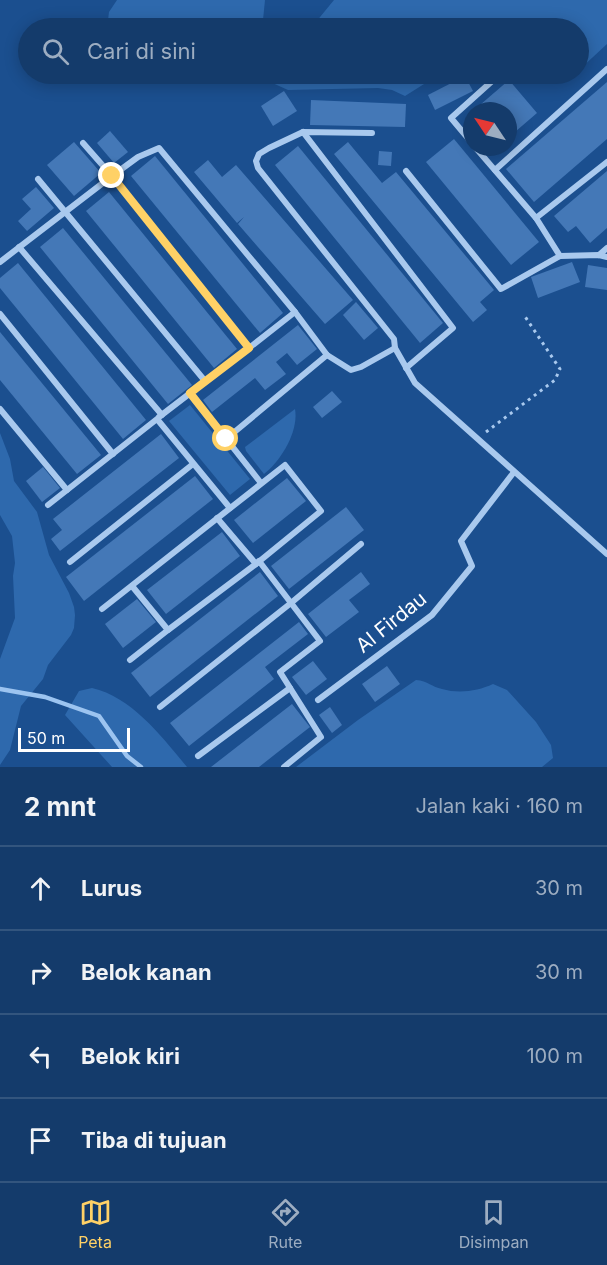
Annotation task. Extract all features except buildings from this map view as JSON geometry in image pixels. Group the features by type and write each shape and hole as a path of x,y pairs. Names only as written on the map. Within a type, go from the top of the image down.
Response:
{"street":[{"path":"495,171 607,69"},
{"path":"469,102 489,84"},
{"path":"463,107 451,118 463,132"},
{"path":"372,133 303,132 259,154 256,161 258,168 394,339 395,348 416,383 607,554"},
{"path":"303,132 453,328 406,368"},
{"path":"83,143 249,348"},
{"path":"0,262 138,157 159,148 295,312 327,355 351,369 362,367 395,348"},
{"path":"482,156 536,218 560,256"},
{"path":"536,218 607,162"},
{"path":"406,171 501,289 560,256 599,255 607,257"},
{"path":"38,179 205,381"},
{"path":"19,247 159,417 193,464 230,508"},
{"path":"599,255 607,248"},
{"path":"48,505 295,312"},
{"path":"0,314 113,454"},
{"path":"226,439 327,355"},
{"path":"190,393 261,483"},
{"path":"0,409 67,490"},
{"path":"70,562 193,464"},
{"path":"102,609 285,465 321,511 130,660"},
{"name":"Al Firdau","path":"318,700 432,615 472,566 461,541 514,472"},
{"path":"217,518 257,562 320,641 280,672 321,737 284,767"},
{"path":"160,707 361,544"},
{"path":"132,586 168,630"},
{"path":"198,756 290,688"}],"path":[{"path":"477,439 555,380 560,369 524,315"}],"shaded area":[{"path":"117,0 265,0 263,18 108,18 109,12"},
{"path":"334,0 607,0 607,44 589,61 589,18 319,18"},
{"path":"275,84 424,84 405,96 392,90 378,88 288,90"},
{"path":"190,405 250,479 230,495 169,421"},
{"path":"295,409 294,427 287,445 277,461 264,474 245,447"},
{"path":"0,433 10,459 14,481 37,512 49,555 69,593 75,615 71,635 48,665 43,679 21,706 10,750 0,765 0,659 15,618 13,576 15,563 12,536 0,515"},
{"path":"416,680 448,691 475,690 493,684 507,690 536,722 551,745 553,758 542,767 296,767"},
{"path":"92,688 107,693 133,709 157,731 187,767 112,767 65,715 79,691"}],"waterway":[{"path":"0,689 45,697 99,716 127,756 141,767"}],"route":[{"path":"112,176 249,348 190,393 226,439"}]}
